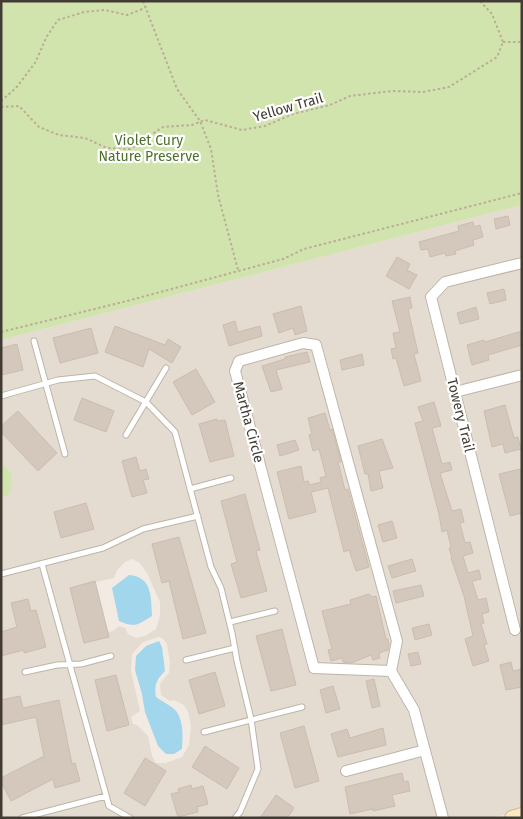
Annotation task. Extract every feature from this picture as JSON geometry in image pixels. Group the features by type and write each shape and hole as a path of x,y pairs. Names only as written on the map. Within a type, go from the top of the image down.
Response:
{"street":[{"name":"Towery Trail","path":"515,630 431,298 445,282 522,263"},
{"name":"Martha Circle","path":"303,342 316,345 397,641 391,671 314,668 235,371 239,361 303,342"},
{"path":"455,392 522,375"},
{"path":"391,671 414,710 443,818"},
{"path":"346,771 425,750"}],"lane":[{"path":"34,340 65,454"},
{"path":"126,435 166,368"},
{"path":"1,396 58,380 95,376 146,402 175,432 211,567 221,588 251,719 258,769 240,812 235,818"},
{"path":"190,488 232,478"},
{"path":"1,574 103,548 143,529 198,516"},
{"path":"42,564 109,806 130,818"},
{"path":"230,622 275,611"},
{"path":"186,660 234,648"},
{"path":"24,672 56,665 81,664 111,656"},
{"path":"204,732 302,707"},
{"path":"22,818 106,796"},
{"path":"53,810 55,818"}],"path":[{"path":"143,1 177,89 200,121 211,149 218,195 239,271"},
{"path":"480,1 492,14 503,42 522,42"},
{"path":"1,101 16,88 36,63 47,36 58,20 84,12 105,10 127,15 146,8"},
{"name":"Yellow Trail","path":"1,107 19,106 39,127 59,135 85,138 107,148 130,150 163,127 192,125 205,120 242,130 265,126 293,114 330,105 350,96 392,91 423,92 449,87 497,57 503,42"},
{"path":"1,332 127,301 283,259 304,249 522,193"}],"shaded area":[{"path":"522,205 522,258 443,278 427,294 425,299 511,636 522,633 522,810 492,818 449,818 419,708 397,670 402,639 322,344 318,340 304,338 237,356 233,360 229,372 308,669 313,673 387,676 408,712 418,747 340,767 342,777 421,757 437,818 1,818 1,498 3,498 12,473 1,462 1,340","holes":["132,559 140,563 147,573 160,602 160,616 156,629 145,636 136,638 128,634 125,628 119,626 109,632 100,620 92,583 114,578 117,570 125,562","159,637 167,644 170,662 169,673 161,682 161,695 170,701 174,700 184,705 188,712 191,726 189,745 182,757 166,763 156,763 152,756 148,736 137,725 133,724 131,717 140,711 131,671 132,654 143,642"]},
{"path":"522,268 522,369 459,385 437,299 448,287"},
{"path":"303,348 312,350 391,641 386,666 318,663 241,371 243,365"},
{"path":"522,380 522,633 462,395"}],"green space":[{"name":"Violet Cury Nature Preserve","path":"1,1 522,1 522,205 1,340"},
{"path":"1,462 12,473 10,494 1,498"}],"water":[{"path":"129,575 142,579 149,589 152,616 143,622 133,625 119,621 112,588"},
{"path":"159,641 162,647 165,671 156,683 156,697 177,712 182,727 182,749 174,754 166,754 158,746 145,712 135,670 136,656 146,646"}],"building":[{"path":"508,216 510,225 496,229 494,219"},
{"path":"473,222 474,227 480,225 483,237 473,240 474,245 455,251 456,254 446,256 445,253 430,257 428,249 421,250 419,242 459,231 458,226"},
{"path":"397,257 410,264 407,270 417,275 409,289 386,276"},
{"path":"504,289 506,300 490,304 487,293"},
{"path":"410,297 412,308 408,309 418,353 414,354 421,381 404,386 396,358 393,359 391,349 396,348 393,333 400,332 392,301"},
{"path":"301,306 307,331 295,335 293,328 279,333 273,314"},
{"path":"476,307 479,319 460,324 457,313"},
{"path":"235,321 238,332 260,326 262,336 229,346 223,325"},
{"path":"115,326 165,345 168,339 181,347 172,363 149,349 143,367 105,352"},
{"path":"91,328 98,353 60,363 53,338"},
{"path":"522,331 522,345 488,355 489,360 472,365 467,345 484,340 485,342"},
{"path":"17,344 23,370 1,375 1,348"},
{"path":"307,352 310,362 276,370 282,389 271,392 262,366 285,359 285,357"},
{"path":"362,354 364,365 342,370 340,360"},
{"path":"196,369 215,402 192,415 173,382"},
{"path":"82,398 114,411 106,432 74,420"},
{"path":"434,402 441,426 432,428 442,464 450,462 452,470 440,473 452,511 461,509 464,522 460,523 465,543 470,542 473,553 463,556 468,573 479,570 481,579 472,581 478,600 486,598 489,612 482,614 484,623 481,624 487,644 484,645 489,661 473,666 465,639 473,636 464,596 451,558 449,548 451,547 447,530 442,532 415,423 423,421 418,407"},
{"path":"505,405 514,438 518,437 521,449 505,453 503,444 492,447 484,411"},
{"path":"18,411 57,453 38,471 1,432 1,426"},
{"path":"325,413 330,430 332,429 341,462 338,462 345,490 348,489 369,567 356,571 349,550 344,552 328,488 311,492 316,512 289,519 277,472 301,466 304,482 308,481 310,485 321,482 320,478 326,476 319,449 313,451 309,435 312,434 308,418"},
{"path":"217,419 217,421 225,420 234,456 210,462 199,424"},
{"path":"382,439 393,468 379,471 383,488 371,491 368,474 365,474 358,446"},
{"path":"295,440 299,450 280,456 277,445"},
{"path":"136,457 140,471 146,469 149,479 143,480 147,493 132,497 122,461"},
{"path":"520,469 522,477 522,513 510,516 499,474"},
{"path":"245,494 260,550 256,551 267,591 241,598 231,564 237,562 221,501"},
{"path":"86,503 94,529 61,538 54,512"},
{"path":"392,521 397,538 383,542 378,525"},
{"path":"179,537 206,633 183,639 169,581 162,583 152,544"},
{"path":"412,559 416,571 392,578 388,566"},
{"path":"95,581 109,637 84,643 70,588"},
{"path":"421,585 424,596 396,603 393,591"},
{"path":"369,594 372,597 376,596 386,639 388,639 388,650 379,653 380,658 373,660 371,655 351,663 343,662 342,658 331,661 328,650 332,649 322,611 351,604 350,600"},
{"path":"28,599 31,611 36,610 46,647 24,653 24,650 1,656 1,632 17,627 11,603"},
{"path":"429,624 432,635 415,640 412,628"},
{"path":"282,629 296,685 271,691 256,636"},
{"path":"418,652 421,664 411,666 408,654"},
{"path":"511,662 513,671 522,669 522,687 506,690 500,665"},
{"path":"215,672 225,706 199,714 189,680"},
{"path":"116,675 129,725 107,731 95,680"},
{"path":"374,679 380,706 372,708 366,681"},
{"path":"333,686 340,709 326,713 320,690"},
{"path":"20,696 23,708 59,700 72,764 75,763 80,781 55,788 53,779 11,801 1,782 1,778 44,756 36,717 1,725 1,700"},
{"path":"304,726 319,781 295,788 280,733"},
{"path":"383,728 386,745 338,757 331,734 347,729 350,738"},
{"path":"205,746 239,768 227,789 192,767"},
{"path":"145,758 166,771 145,806 124,793"},
{"path":"402,773 404,782 408,781 410,791 392,795 395,806 350,814 345,787"},
{"path":"191,785 192,789 203,786 208,804 197,807 198,812 178,817 171,794 179,792 178,789"},
{"path":"276,795 293,807 293,810 287,818 260,818"}]}
